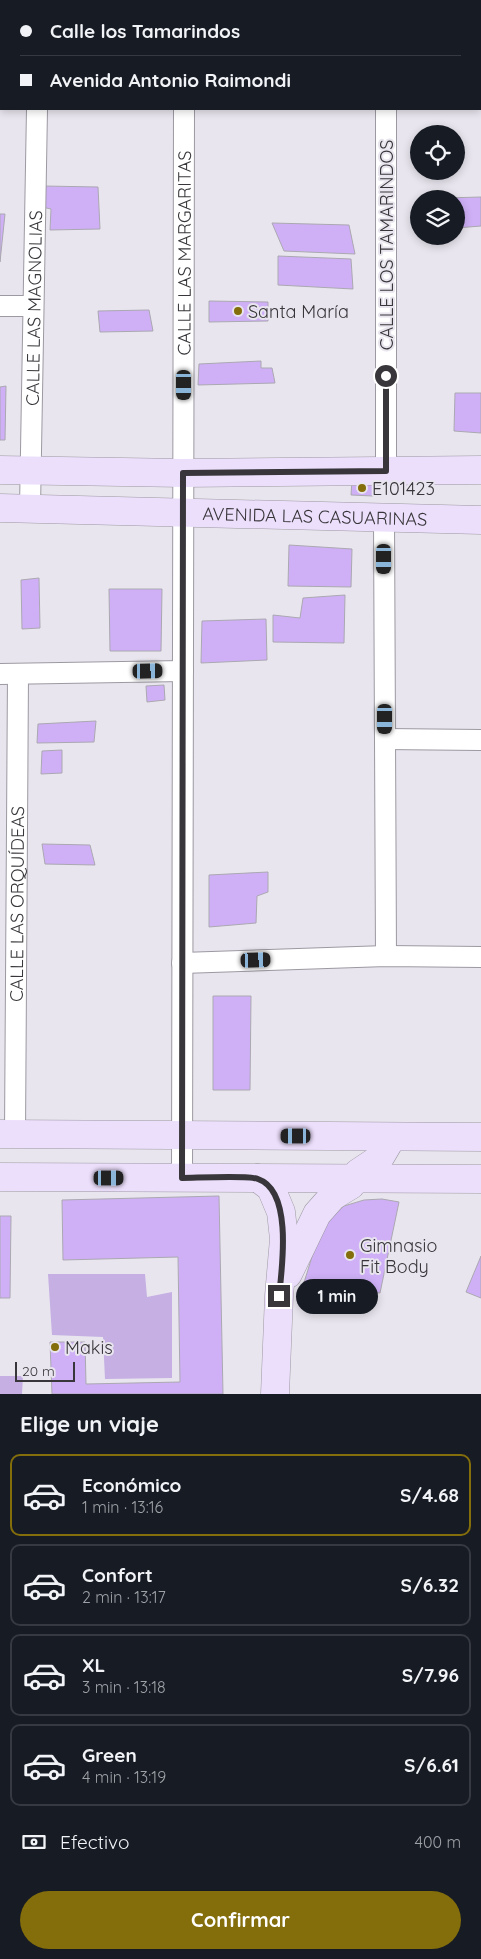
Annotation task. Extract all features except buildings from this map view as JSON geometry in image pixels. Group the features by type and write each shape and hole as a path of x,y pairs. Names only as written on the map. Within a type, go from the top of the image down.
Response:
{"street":[{"name":"CALLE LAS MAGNOLIAS","path":"30,508 37,110"},
{"name":"CALLE LAS MARGARITAS","path":"182,1178 184,110"},
{"name":"CALLE LOS TAMARINDOS","path":"386,110 386,471"},
{"path":"0,306 33,306"},
{"path":"0,470 183,473 481,470"},
{"name":"AVENIDA LAS CASUARINAS","path":"0,508 481,520"},
{"path":"384,519 386,956"},
{"path":"9,674 183,671"},
{"name":"CALLE LAS ORQUÍDEAS","path":"8,1134 9,674"},
{"path":"385,739 481,740"},
{"path":"182,963 386,956 481,958"},
{"path":"8,1134 481,1137"},
{"path":"279,1296 317,1214 333,1196 351,1185 358,1174 380,1159 392,1137"},
{"path":"0,1177 481,1180"},
{"path":"258,1178 271,1188 280,1212 284,1239 279,1296 275,1394"}],"shaded area":[{"path":"48,1274 145,1274 147,1297 172,1292 172,1378 105,1379 103,1337 52,1335"},
{"path":"0,1376 23,1376 22,1394 0,1394"}],"place":[{"name":"Santa María","path":"238,311"},
{"name":"E101423","path":"362,488"},
{"name":"Gimnasio Fit Body","path":"350,1255"},
{"name":"Makis","path":"55,1347"}],"route":[{"path":"279,1296 284,1239 280,1212 271,1188 258,1178 182,1178 183,473 386,471 386,376"}]}
